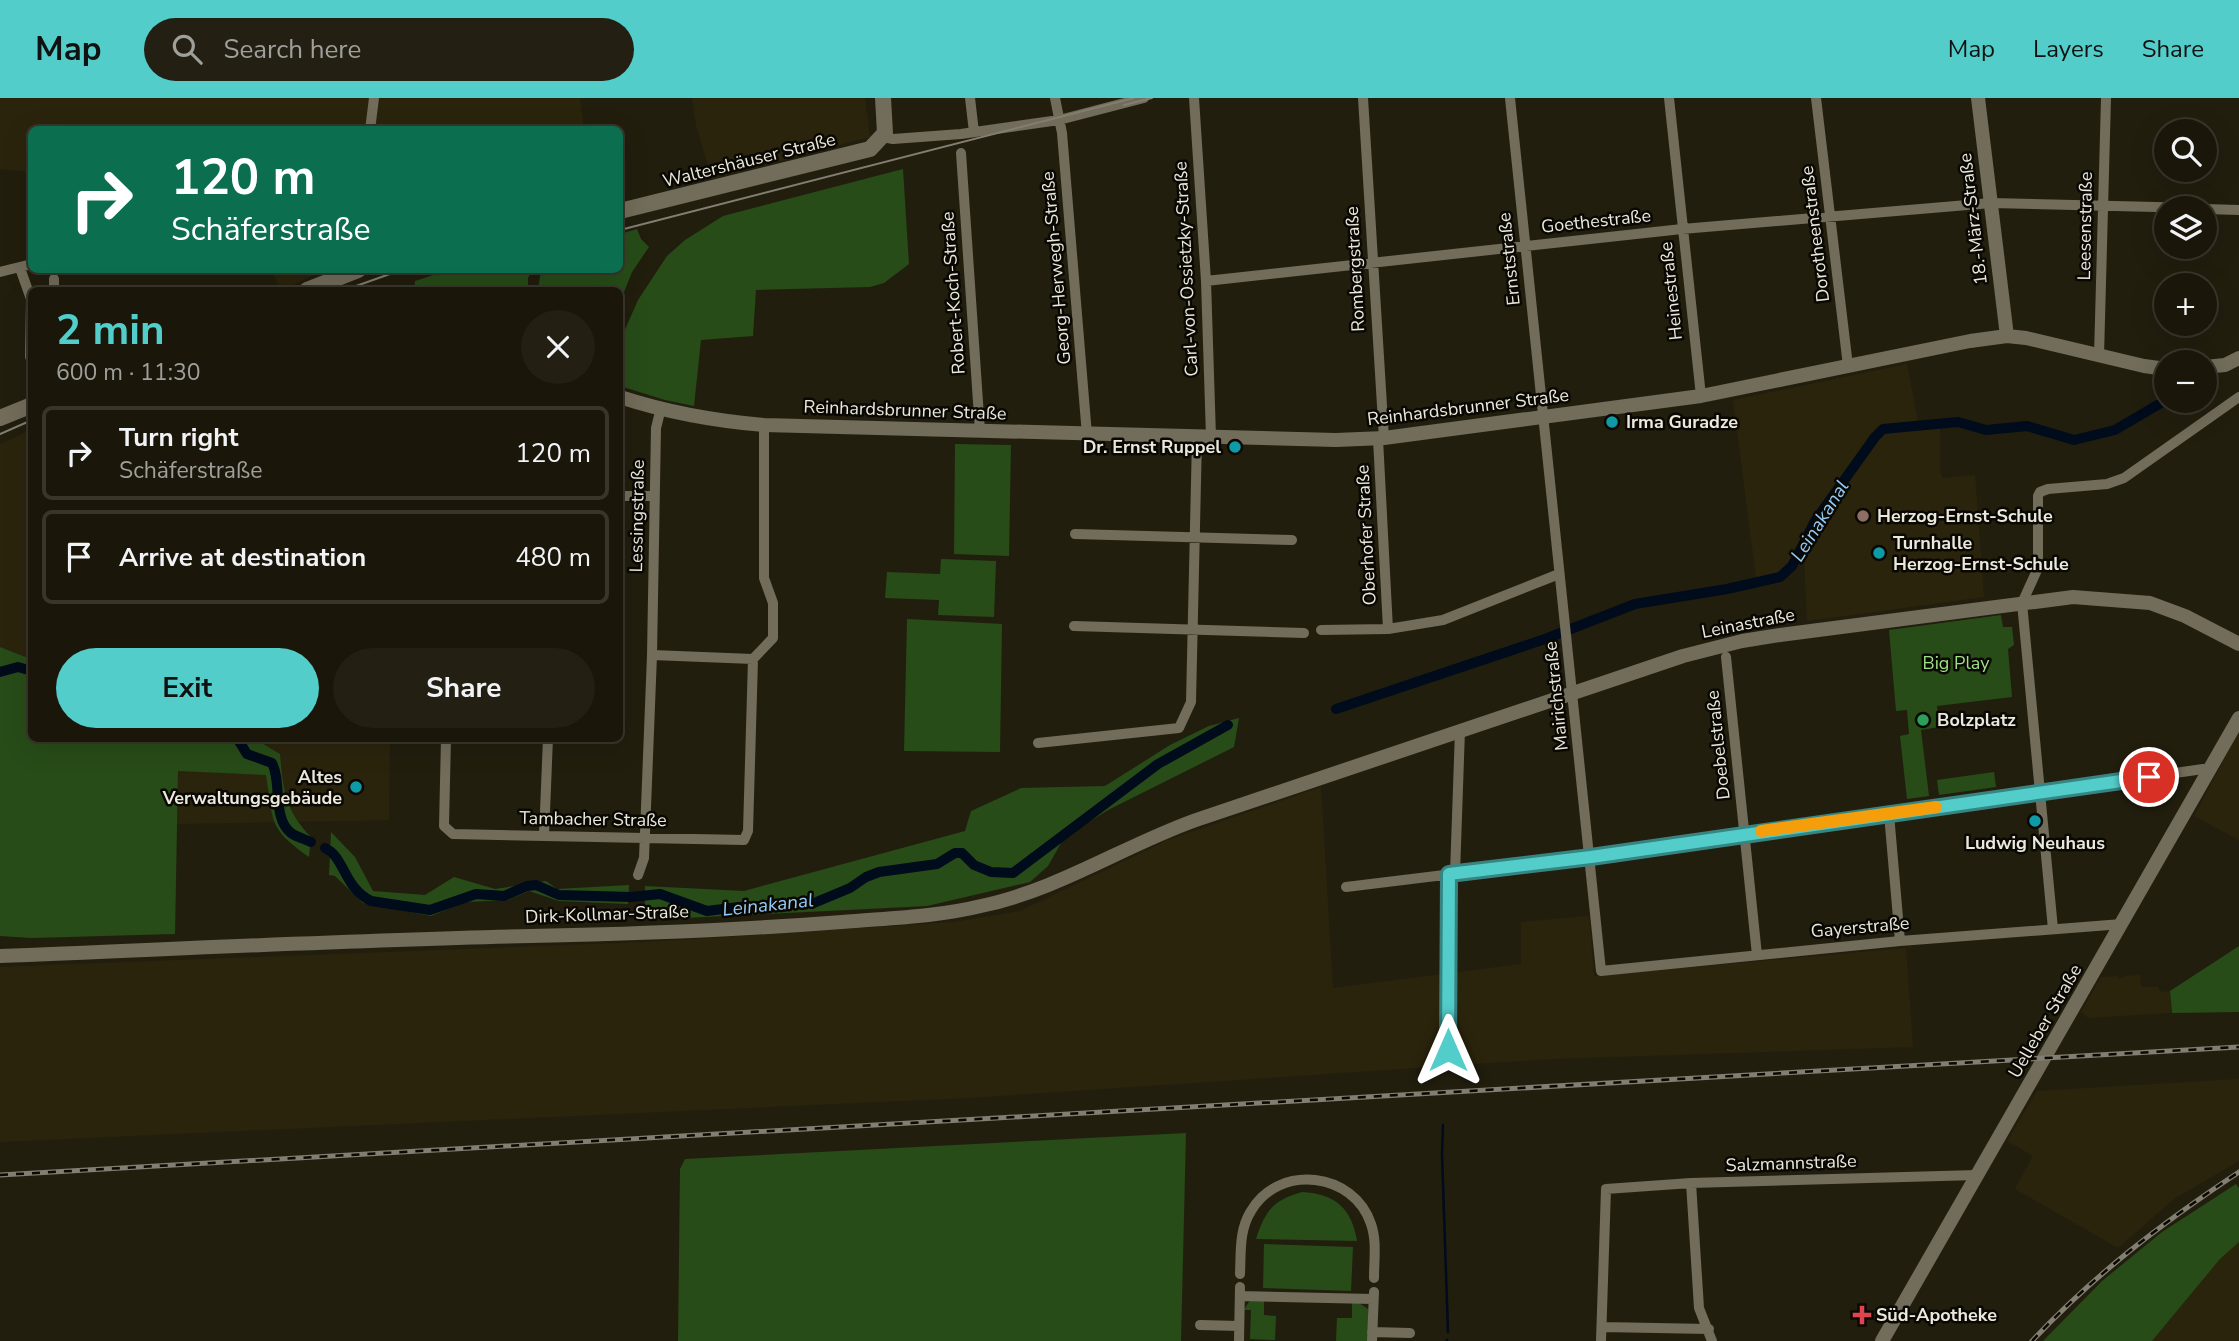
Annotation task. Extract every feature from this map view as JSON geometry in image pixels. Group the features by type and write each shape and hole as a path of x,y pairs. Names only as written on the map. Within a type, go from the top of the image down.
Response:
{"main road":[{"path":"884,98 884,132"},
{"name":"Waltershäuser Straße","path":"623,210 863,152 870,149 884,132"},
{"path":"314,287 350,273"},
{"path":"0,418 28,407"}],"street":[{"path":"370,126 374,98"},
{"path":"970,98 974,132"},
{"name":"Georg-Herwegh-Straße","path":"1055,98 1062,132 1087,435"},
{"path":"884,132 893,139 974,132 1059,120 1144,98"},
{"name":"Carl-von-Ossietzky-Straße","path":"1038,743 1179,729 1191,702 1194,538 1204,438 1206,281 1194,98"},
{"name":"Rombergstraße","path":"1363,98 1381,439"},
{"name":"Ernststraße","path":"1510,98 1544,417"},
{"name":"Heinestraße","path":"1669,98 1701,396"},
{"name":"Dorotheenstraße","path":"1816,98 1848,366"},
{"name":"18.-März-Straße","path":"1978,98 2007,336"},
{"name":"Leesenstraße","path":"2099,356 2106,98"},
{"name":"Robert-Koch-Straße","path":"961,153 980,431"},
{"name":"Goethestraße","path":"1206,281 1682,229 1991,203 2154,207"},
{"path":"2217,209 2239,210"},
{"path":"0,272 28,265"},
{"path":"20,268 28,289"},
{"name":"Reinhardsbrunner Straße","path":"623,398 731,422 764,425 1204,438 1381,439 1701,396 1970,341 2007,336 2154,367"},
{"path":"2217,366 2239,358"},
{"path":"2053,929 2022,603 2038,568 2038,496 2040,492 2048,489 2107,484 2124,478 2239,397"},
{"name":"Lessingstraße","path":"638,875 644,858 645,838 656,428 661,408"},
{"name":"Mairichstraße","path":"1544,417 1601,971"},
{"path":"652,655 753,659 773,638 773,603 764,579 764,425"},
{"name":"Oberhofer Straße","path":"1381,439 1388,629"},
{"path":"623,496 655,496"},
{"path":"1075,534 1292,540"},
{"path":"1321,630 1388,629 1443,620 1559,574"},
{"name":"Leinastraße","path":"1276,793 1683,656 1742,641 2073,597 2150,603 2185,616 2239,644"},
{"path":"1074,626 1304,633"},
{"name":"Doebelstraße","path":"1727,657 1757,955"},
{"name":"Tambacher Straße","path":"446,742 444,826 453,834 744,840 748,831 753,659"},
{"name":"Uelleber Straße","path":"1882,1341 2239,718"},
{"path":"1448,1050 1452,874 1460,730"},
{"path":"544,836 548,742"},
{"path":"1346,887 1591,857 2203,769 2209,771"},
{"name":"Dirk-Kollmar-Straße","path":"0,956 323,942 635,934 803,925 947,912 984,906 1037,891 1177,827 1276,793"},
{"path":"1889,814 1900,941"},
{"name":"Gayerstraße","path":"1601,971 1900,941 2122,924"},
{"name":"Salzmannstraße","path":"1602,1327 1606,1189 1691,1183 1977,1175"},
{"path":"1240,1274 1243,1230 1252,1208 1276,1186 1309,1178 1343,1188 1361,1204 1374,1236 1374,1278"},
{"path":"1691,1183 1699,1308 1712,1341"},
{"path":"1239,1341 1240,1292 1373,1295 1372,1336 1410,1333"},
{"path":"1200,1325 1239,1326"},
{"path":"1601,1341 1602,1327 1709,1329"}],"shaded area":[{"path":"0,98 580,98 584,126 28,126 28,172 0,169"},
{"path":"692,98 865,98 870,137 712,179 696,125"},
{"path":"272,273 317,273 289,287 280,287"},
{"name":"Herzog-Ernst-Schule","path":"1907,364 1919,427 1940,426 1942,478 1975,475 1984,597 1807,621 1804,555 1800,555 1795,564 1778,580 1757,585 1733,400"},
{"path":"28,431 28,658 0,647 0,444"},
{"path":"2239,731 2239,840 2194,816"},
{"path":"179,742 390,742 389,820 177,824"},
{"path":"1321,787 1333,988 1521,964 1521,922 1589,916 1594,976 1906,948 1913,1047 1550,1059 968,1098 0,1142 0,967 647,942 954,922 1020,911 1168,840"},
{"path":"2140,975 2141,987 2158,987 2160,992 2170,991 2171,1013 2088,1018 2081,1012 2101,977 2117,976 2119,979"},
{"path":"2239,1079 2239,1161 2174,1199 2118,1248 2015,1189 2033,1156 2007,1141 2037,1091"},
{"path":"2239,1242 2239,1341 2152,1341 2220,1259"}],"green space":[{"path":"903,169 909,264 884,283 870,287 756,290 753,336 701,340 694,406 623,387 623,334 638,300 667,256 685,240 723,216"},
{"path":"637,229 641,239 649,247 632,272 623,294 623,287 538,287 541,273 623,273 623,233"},
{"path":"440,273 530,273 528,287 414,287 415,281"},
{"path":"955,444 1011,445 1009,556 954,554"},
{"path":"941,559 996,561 994,617 938,615 939,600 885,598 887,572 940,574"},
{"name":"Big Play","path":"2001,615 2003,627 2012,627 2014,645 2008,649 2012,697 1937,706 1939,727 1921,730 1929,796 1907,799 1900,736 1909,734 1907,710 1896,711 1889,630"},
{"path":"907,619 1002,624 1000,752 904,751"},
{"path":"0,647 28,658 28,742 260,742 280,754 287,799 296,818 311,837 309,857 279,830 272,814 266,775 178,771 175,934 32,938 0,936"},
{"path":"1239,718 1234,747 1110,809 1065,836 1048,866 1030,882 927,906 645,920 645,886 744,891 965,831 971,811 1021,788 1105,786 1170,745 1209,726"},
{"path":"1994,772 1996,787 1939,795 1937,780"},
{"path":"331,832 355,857 373,891 425,895 454,877 495,889 546,881 557,889 629,885 628,904 559,901 529,891 508,900 466,902 431,916 363,903 335,876 329,875"},
{"path":"2239,946 2239,1012 2172,1013 2170,991"},
{"path":"1186,1133 1181,1341 678,1341 680,1169 685,1159"},
{"path":"2236,1184 2239,1188 2239,1242 2220,1259 2152,1341 2043,1341 2102,1281 2162,1232"},
{"path":"1302,1192 1324,1196 1340,1205 1351,1220 1357,1241 1256,1239 1272,1208 1284,1199"},
{"path":"1264,1244 1353,1247 1351,1291 1263,1288"},
{"path":"1250,1300 1264,1300 1264,1315 1276,1316 1275,1340 1250,1339 1251,1310 1244,1310"},
{"path":"1352,1303 1359,1303 1368,1309 1368,1341 1336,1341 1337,1318 1352,1318"}],"waterway":[{"name":"Leinakanal","path":"1336,709 1545,639 1635,604 1780,577 1792,566 1815,521 1883,429 1958,422 1986,430 2027,426 2074,440 2115,430 2154,407"},
{"name":"Leinakanal","path":"0,672 18,667 28,670"},
{"name":"Leinakanal","path":"325,848 337,858 355,888 371,901 430,910 476,894 504,896 536,885 559,895 631,897 660,894 707,911 814,903 879,872 937,864 955,853 962,853 974,865 991,872 1013,873 1158,764 1228,725"},
{"name":"Leinakanal","path":"240,742 247,754 272,763 277,780 281,818 293,834 311,842"},
{"path":"1443,1125 1448,1332"}],"tram line":[{"path":"623,229 1134,98"},
{"path":"1124,105 1152,98"},
{"path":"353,287 393,273"},
{"path":"0,434 28,422"}],"railway":[{"path":"0,1175 2239,1047"},
{"path":"2032,1341 2130,1250 2239,1172"}],"slow traffic":[{"path":"1761,831 1936,807"}],"place":[{"name":"Irma Guradze","path":"1612,422"},
{"name":"Dr. Ernst Ruppel","path":"1235,447"},
{"name":"Herzog-Ernst-Schule","path":"1863,516"},
{"name":"Turnhalle Herzog-Ernst-Schule","path":"1879,553"},
{"name":"Bolzplatz","path":"1923,720"},
{"name":"Altes Verwaltungsgebäude","path":"356,787"},
{"name":"Ludwig Neuhaus","path":"2035,821"},
{"name":"Süd-Apotheke","path":"1862,1315"}],"route":[{"path":"1448,1050 1449,874 1591,857 2149,777"}]}
